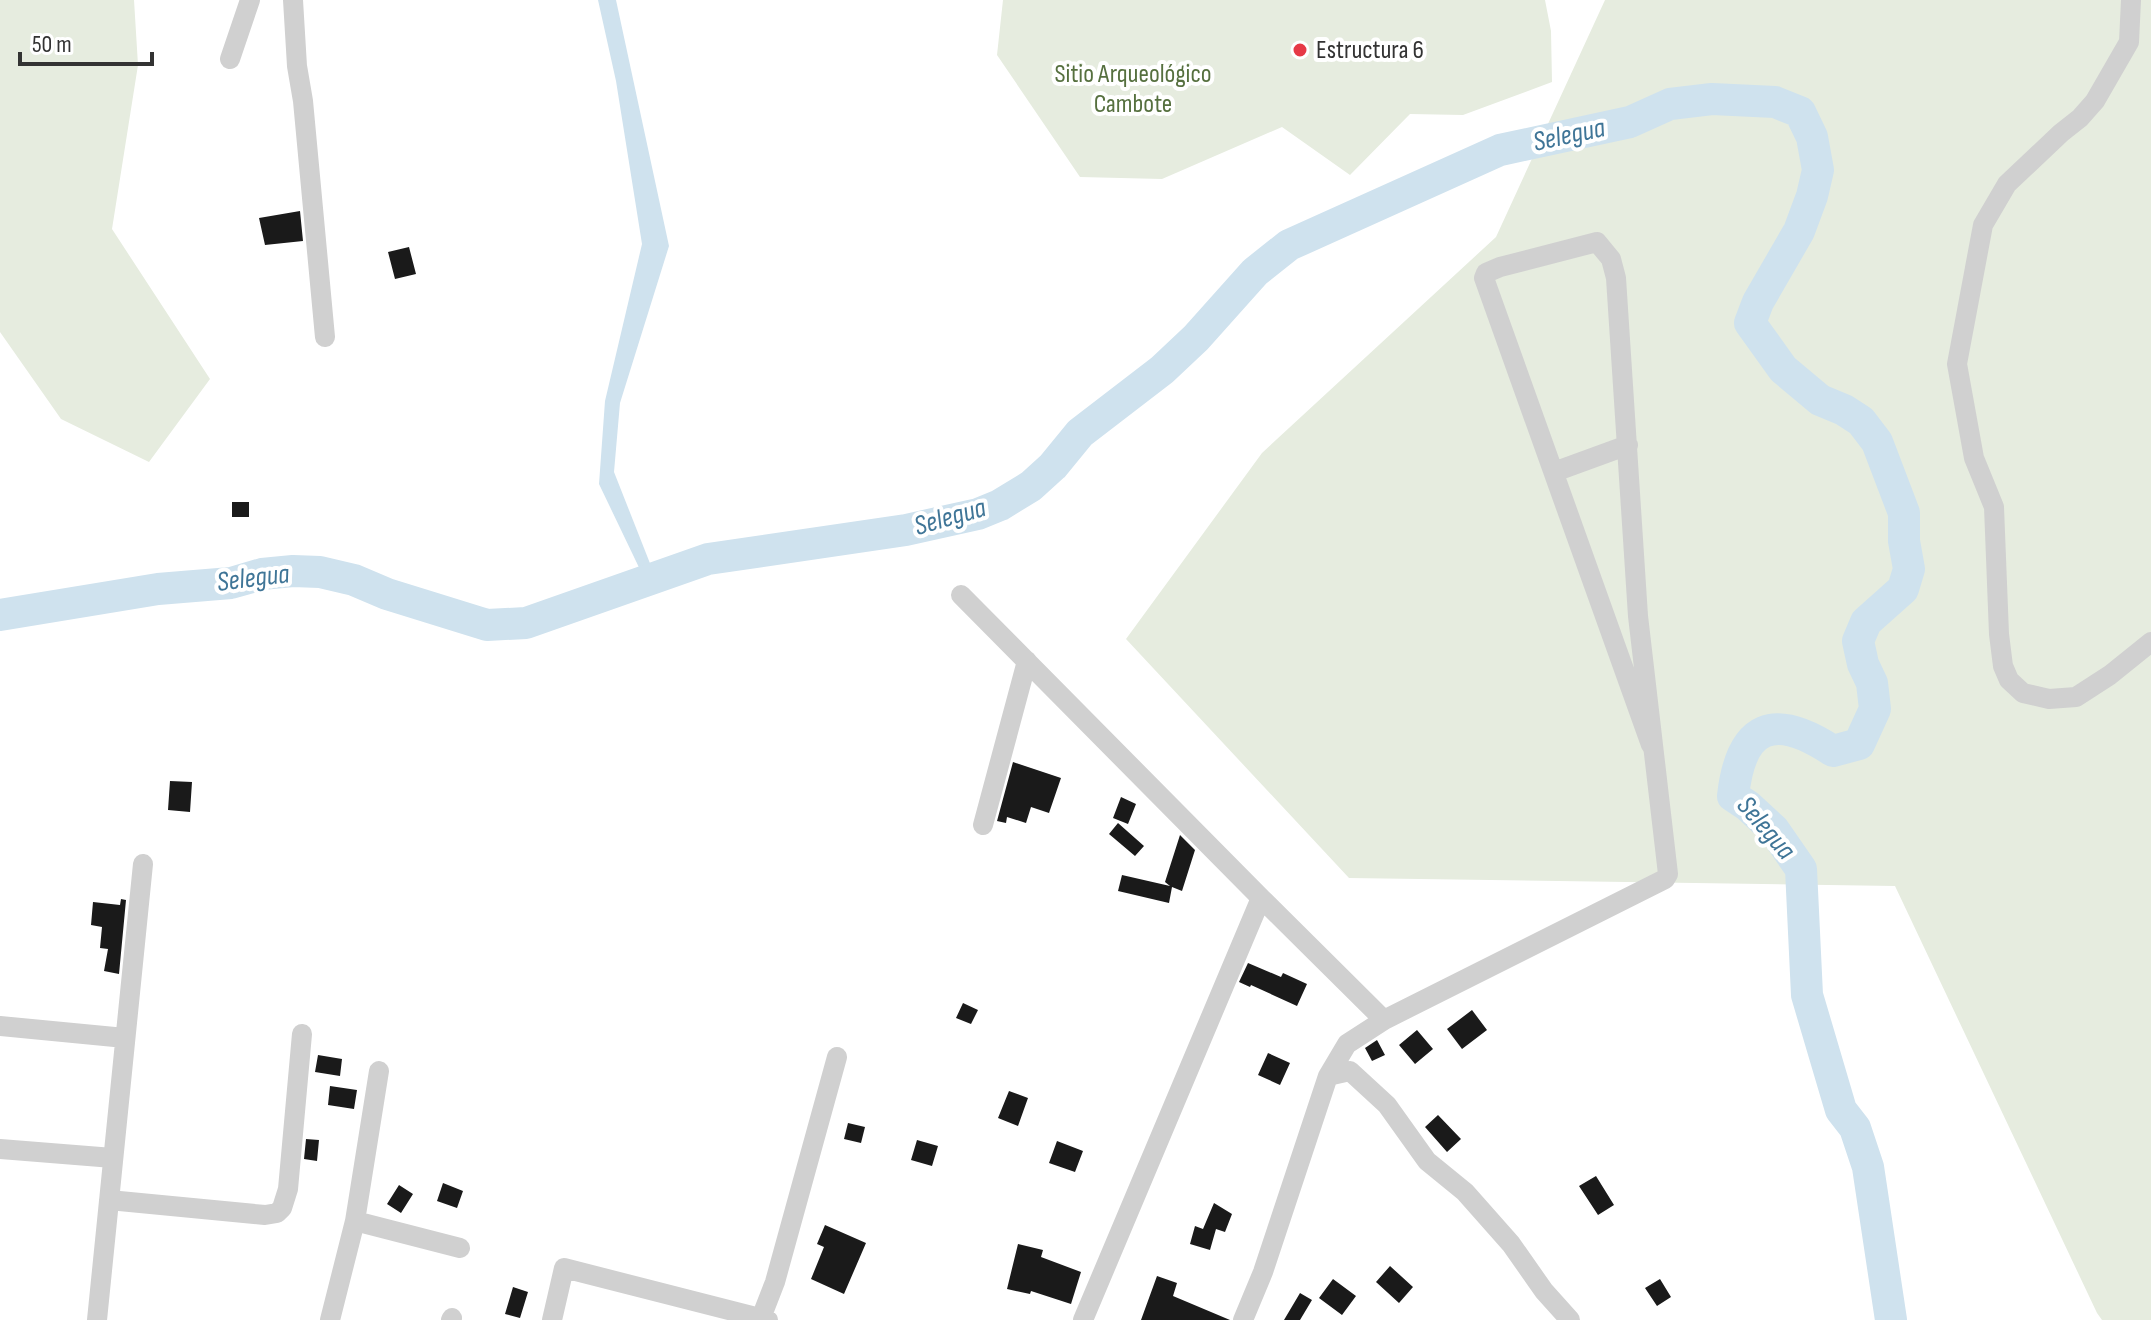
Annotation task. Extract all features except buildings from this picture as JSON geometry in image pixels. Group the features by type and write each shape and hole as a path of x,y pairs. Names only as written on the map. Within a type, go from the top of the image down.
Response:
{"street":[{"path":"230,59 250,0"},
{"path":"293,0 325,337"},
{"path":"2131,0 2129,42 2095,101 2007,184 1983,225 1957,364 1974,458 1994,507 1999,634 2003,666 2009,680 2023,693 2049,699 2076,697 2151,642"},
{"path":"1243,1320 1263,1272 1328,1076 1347,1044 1384,1020 1665,879 1669,867 1651,745 1638,616 1616,278 1611,259 1597,242 1500,267 1486,273 1484,278 1651,745"},
{"path":"1554,472 1628,445"},
{"path":"961,595 1384,1020"},
{"path":"983,825 1027,661"},
{"path":"97,1320 143,864"},
{"path":"1083,1320 1261,898"},
{"path":"0,1026 125,1038"},
{"path":"109,1200 265,1215 277,1213 282,1208 288,1189 302,1034"},
{"path":"552,1320 564,1268 764,1319 837,1057"},
{"path":"330,1320 355,1221 379,1071"},
{"path":"1328,1076 1350,1071 1387,1105 1427,1161 1465,1192 1511,1244 1544,1291 1570,1320"},
{"path":"0,1149 113,1158"},
{"path":"355,1221 460,1248"}],"green space":[{"path":"0,0 134,0 138,65 112,229 210,379 149,462 61,419 0,332"},
{"name":"Sitio Arqueológico Cambote","path":"1003,0 1545,0 1551,31 1552,82 1463,115 1410,114 1350,175 1282,127 1162,179 1080,177 997,55"},
{"path":"1605,0 2151,0 2151,1320 2102,1320 2097,1313 1895,886 1349,878 1126,639 1262,453 1496,237"}],"water":[{"path":"598,0 616,0 669,246 620,403 614,472 655,576 645,580 599,484 605,401 642,244 616,81"}],"waterway":[{"name":"Selegua","path":"0,615 158,589 231,583 262,574 293,571 320,572 354,580 387,594 487,625 526,623 708,559 906,530 978,514 1031,486 1053,466 1080,433 1162,370 1196,338 1255,272 1289,245 1500,150 1630,122 1670,104 1712,99 1775,102 1800,112 1812,137 1818,170 1799,231 1758,302 1750,323 1783,369 1820,400 1861,421 1877,442 1904,513 1904,541 1909,569 1903,589 1866,622 1858,641 1863,664 1872,683 1875,709 1859,744 1833,751 1794,731 1778,729 1764,732 1753,740 1744,753 1733,796 1774,830 1801,869 1807,995 1841,1110 1855,1128 1868,1167 1891,1320"}],"place":[{"name":"Estructura 6","path":"1300,50"}]}
